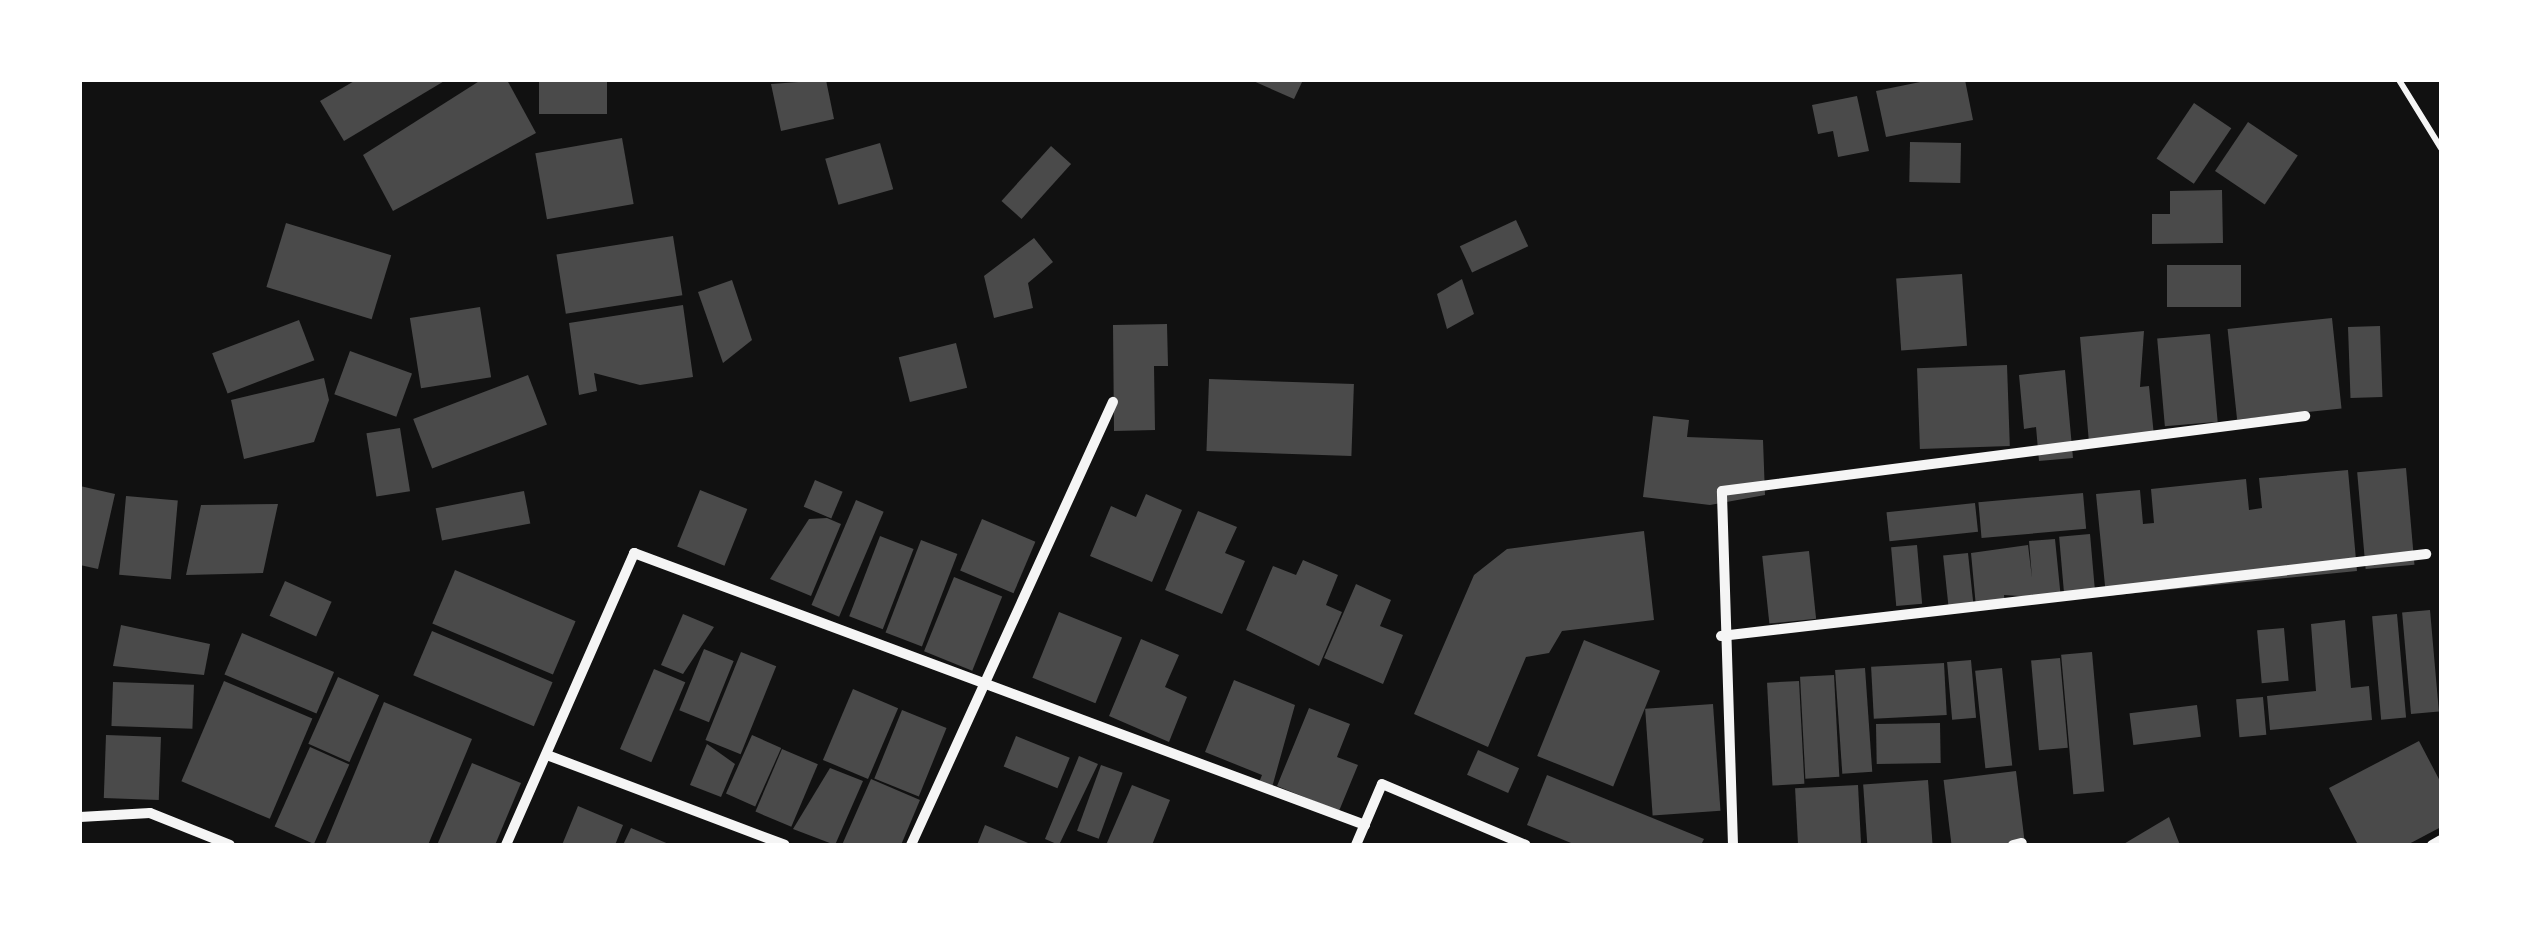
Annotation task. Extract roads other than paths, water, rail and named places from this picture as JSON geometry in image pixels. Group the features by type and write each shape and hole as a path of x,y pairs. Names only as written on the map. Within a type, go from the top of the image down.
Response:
{"street":[{"path":"911,845 1113,402"},
{"path":"1733,845 1721,636 1722,491 2306,416"},
{"path":"506,845 634,553 1364,824"},
{"path":"1721,636 2426,554"},
{"path":"547,755 786,845"},
{"path":"1356,845 1382,784 1526,845"},
{"path":"80,817 150,813 230,845"},
{"path":"2432,845 2441,840"}]}
